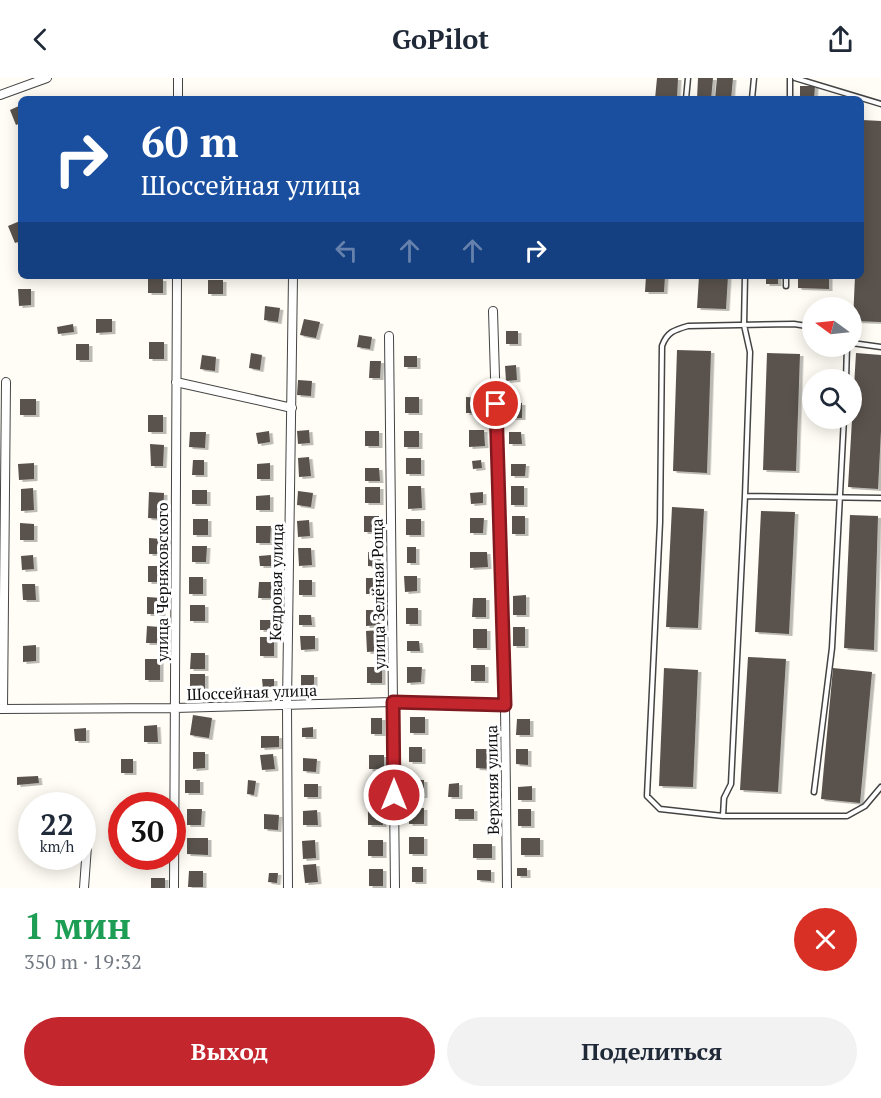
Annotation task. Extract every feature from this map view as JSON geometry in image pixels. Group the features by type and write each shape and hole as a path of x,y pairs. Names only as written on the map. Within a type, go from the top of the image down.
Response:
{"street":[{"path":"0,95 47,78"},
{"path":"178,78 178,96"},
{"name":"улица Черняховского","path":"174,888 177,279"},
{"name":"Кедровая улица","path":"288,888 287,704 293,279"},
{"name":"Верхняя улица","path":"493,311 505,705 507,888"},
{"name":"улица Зелёная Роща","path":"389,336 394,888"},
{"path":"2,709 6,382"},
{"path":"176,382 292,408"},
{"name":"Шоссейная улица","path":"2,709 175,708 393,702 505,705"},
{"path":"84,888 85,870"}],"lane":[{"path":"686,96 688,78"},
{"path":"752,96 754,78"},
{"path":"790,78 790,96"},
{"path":"795,78 855,96"},
{"path":"864,99 881,104"},
{"path":"723,816 724,798 731,784 745,496 750,352 744,326 745,279"},
{"path":"786,279 786,286"},
{"path":"802,325 688,326 673,331 666,337 662,346 660,522 647,796 660,809 723,816 847,816 865,806 881,787"},
{"path":"862,344 881,347"},
{"path":"814,792 832,648 843,429"},
{"path":"745,496 881,498"}],"building":[{"path":"657,78 678,78 677,96 655,96"},
{"path":"698,78 713,78 711,96 697,96"},
{"path":"717,78 733,78 731,96 715,96"},
{"path":"800,86 815,86 814,96 800,96"},
{"path":"18,106 18,124 16,125 10,110"},
{"path":"864,120 881,121 881,322 862,321 862,297 854,297 855,279 864,279"},
{"path":"18,222 18,242 15,243 8,226"},
{"path":"148,279 163,279 163,293 148,293"},
{"path":"646,279 665,279 664,292 645,292"},
{"path":"699,279 728,279 726,309 697,308"},
{"path":"766,279 778,279 778,284 766,284"},
{"path":"798,279 829,279 829,289 798,288"},
{"path":"208,280 223,280 223,294 208,294"},
{"path":"18,289 31,289 31,305 19,306"},
{"path":"265,306 280,308 278,322 264,320"},
{"path":"96,319 112,319 112,332 96,333"},
{"path":"304,319 320,322 316,338 300,335"},
{"path":"73,324 74,332 58,334 57,327"},
{"path":"506,331 518,331 518,344 506,344"},
{"path":"359,335 372,337 370,349 357,347"},
{"path":"149,342 164,342 164,359 149,359"},
{"path":"76,344 89,344 89,360 76,360"},
{"path":"677,350 711,351 707,473 673,471"},
{"path":"251,353 262,355 260,370 249,368"},
{"path":"767,353 800,354 796,471 763,470"},
{"path":"862,353 881,355 878,489 848,487 851,429 862,429 862,369 855,369 856,357 862,357"},
{"path":"202,355 216,357 215,371 200,369"},
{"path":"404,356 417,356 417,367 404,367"},
{"path":"370,361 381,361 380,378 369,378"},
{"path":"516,365 517,380 506,381 505,366"},
{"path":"298,380 312,381 311,396 297,395"},
{"path":"405,397 419,397 419,413 405,413"},
{"path":"466,397 482,398 481,413 466,413"},
{"path":"20,399 36,399 36,415 20,415"},
{"path":"508,403 522,403 522,418 508,418"},
{"path":"148,415 163,415 163,432 148,432"},
{"path":"309,430 310,443 298,444 297,431"},
{"path":"469,430 484,430 485,446 469,447"},
{"path":"269,431 270,442 258,444 256,433"},
{"path":"365,431 379,431 379,446 365,446"},
{"path":"404,431 419,431 419,447 404,447"},
{"path":"190,432 206,432 205,448 189,447"},
{"path":"509,432 521,432 522,444 509,444"},
{"path":"150,444 164,445 163,466 151,466"},
{"path":"309,457 311,476 299,477 298,458"},
{"path":"406,458 421,458 421,474 406,474"},
{"path":"193,460 204,460 204,475 192,475"},
{"path":"481,460 482,468 473,469 472,461"},
{"path":"34,463 34,479 19,480 18,464"},
{"path":"270,463 270,479 257,479 257,464"},
{"path":"511,464 526,464 525,476 511,476"},
{"path":"365,468 379,468 380,481 365,481"},
{"path":"408,486 421,486 422,508 408,509"},
{"path":"511,486 524,486 524,505 511,505"},
{"path":"365,487 380,487 380,503 365,503"},
{"path":"33,488 34,510 21,511 21,489"},
{"path":"192,490 207,490 207,504 192,504"},
{"path":"298,491 313,493 311,507 297,505"},
{"path":"149,492 164,493 163,519 148,518"},
{"path":"483,492 483,503 471,504 470,493"},
{"path":"270,495 270,510 256,510 256,496"},
{"path":"672,507 704,509 698,628 666,627"},
{"path":"761,511 795,512 789,634 755,632"},
{"path":"850,515 878,516 874,650 844,648"},
{"path":"364,516 379,516 379,532 364,532"},
{"path":"512,516 525,516 525,534 512,534"},
{"path":"470,518 484,518 483,533 470,533"},
{"path":"193,519 208,519 208,535 193,535"},
{"path":"406,519 421,519 421,535 406,535"},
{"path":"309,520 310,536 298,537 297,521"},
{"path":"20,523 34,524 34,540 20,540"},
{"path":"256,526 271,526 270,543 256,543"},
{"path":"149,538 161,539 161,554 149,554"},
{"path":"192,546 207,546 206,562 192,562"},
{"path":"407,547 416,547 416,563 407,563"},
{"path":"298,548 311,548 312,565 299,566"},
{"path":"368,552 381,552 381,567 368,566"},
{"path":"470,552 487,552 488,567 470,568"},
{"path":"33,555 34,569 22,570 21,556"},
{"path":"271,555 271,566 260,566 259,556"},
{"path":"148,566 163,566 163,582 148,582"},
{"path":"404,576 417,576 417,591 405,592"},
{"path":"189,577 203,577 203,594 189,594"},
{"path":"366,578 380,578 380,594 366,594"},
{"path":"299,580 312,580 312,595 299,595"},
{"path":"259,582 271,582 271,598 258,598"},
{"path":"22,584 35,584 36,600 23,600"},
{"path":"526,595 526,615 513,615 513,596"},
{"path":"147,597 162,598 162,614 147,614"},
{"path":"473,598 486,598 486,617 472,617"},
{"path":"190,605 205,605 205,621 190,621"},
{"path":"406,608 418,608 418,624 406,624"},
{"path":"366,610 380,610 380,625 366,626"},
{"path":"299,615 311,615 312,625 299,625"},
{"path":"260,620 274,620 274,630 260,630"},
{"path":"147,626 160,627 160,643 146,643"},
{"path":"513,627 525,627 525,646 513,646"},
{"path":"473,629 487,629 487,648 473,648"},
{"path":"379,630 379,651 367,652 366,631"},
{"path":"300,636 315,636 315,649 301,650"},
{"path":"260,637 274,637 274,656 260,656"},
{"path":"407,641 419,641 420,651 407,651"},
{"path":"36,645 36,661 23,662 23,646"},
{"path":"191,653 205,653 205,669 190,669"},
{"path":"748,657 786,659 778,792 740,790"},
{"path":"145,659 160,659 160,680 145,680"},
{"path":"471,665 485,665 485,681 471,681"},
{"path":"367,667 382,667 382,683 367,683"},
{"path":"407,667 422,667 421,682 407,683"},
{"path":"664,668 698,670 693,787 659,786"},
{"path":"833,668 872,672 860,803 821,799"},
{"path":"190,674 205,674 205,691 190,690"},
{"path":"301,675 314,675 314,690 301,690"},
{"path":"262,679 274,679 274,689 263,689"},
{"path":"193,715 212,718 209,738 190,735"},
{"path":"410,717 425,717 425,733 410,733"},
{"path":"371,718 382,718 382,734 371,734"},
{"path":"517,719 530,719 530,735 516,735"},
{"path":"157,725 158,742 144,742 144,726"},
{"path":"313,727 313,737 302,737 302,728"},
{"path":"86,728 86,741 75,741 74,729"},
{"path":"261,736 279,736 279,747 261,748"},
{"path":"409,747 422,747 422,762 409,762"},
{"path":"476,749 490,749 490,769 476,768"},
{"path":"516,749 528,749 528,765 516,764"},
{"path":"193,752 205,752 205,768 193,769"},
{"path":"273,754 275,769 262,770 260,755"},
{"path":"369,755 384,755 384,769 369,769"},
{"path":"303,758 317,759 316,772 303,771"},
{"path":"121,759 133,759 133,773 121,773"},
{"path":"38,776 39,783 17,785 17,777"},
{"path":"185,780 200,780 200,793 185,792"},
{"path":"248,780 256,781 254,795 247,794"},
{"path":"410,780 424,780 424,796 410,796"},
{"path":"459,783 459,797 448,797 449,784"},
{"path":"304,784 318,784 318,797 304,797"},
{"path":"532,786 532,800 518,800 518,787"},
{"path":"409,808 424,808 424,824 409,824"},
{"path":"187,809 202,809 201,825 187,825"},
{"path":"368,809 383,809 383,825 368,825"},
{"path":"455,809 474,809 474,819 455,819"},
{"path":"518,809 531,809 531,826 518,826"},
{"path":"317,810 318,825 303,825 303,811"},
{"path":"264,814 279,815 278,830 264,829"},
{"path":"409,837 424,837 424,854 409,854"},
{"path":"187,838 208,838 208,855 187,854"},
{"path":"521,838 540,838 540,855 521,855"},
{"path":"315,840 316,858 303,859 302,841"},
{"path":"368,840 383,840 383,856 368,856"},
{"path":"473,844 492,844 492,858 473,858"},
{"path":"316,864 318,882 305,883 303,865"},
{"path":"412,867 423,867 423,882 412,882"},
{"path":"517,868 527,868 527,876 517,876"},
{"path":"369,869 383,869 383,886 369,886"},
{"path":"477,870 491,870 491,881 477,880"},
{"path":"189,871 203,871 203,887 188,887"},
{"path":"269,873 278,873 277,883 268,882"},
{"path":"151,878 165,878 165,888 151,888"}],"route":[{"path":"394,795 393,702 505,705 496,404"}]}
